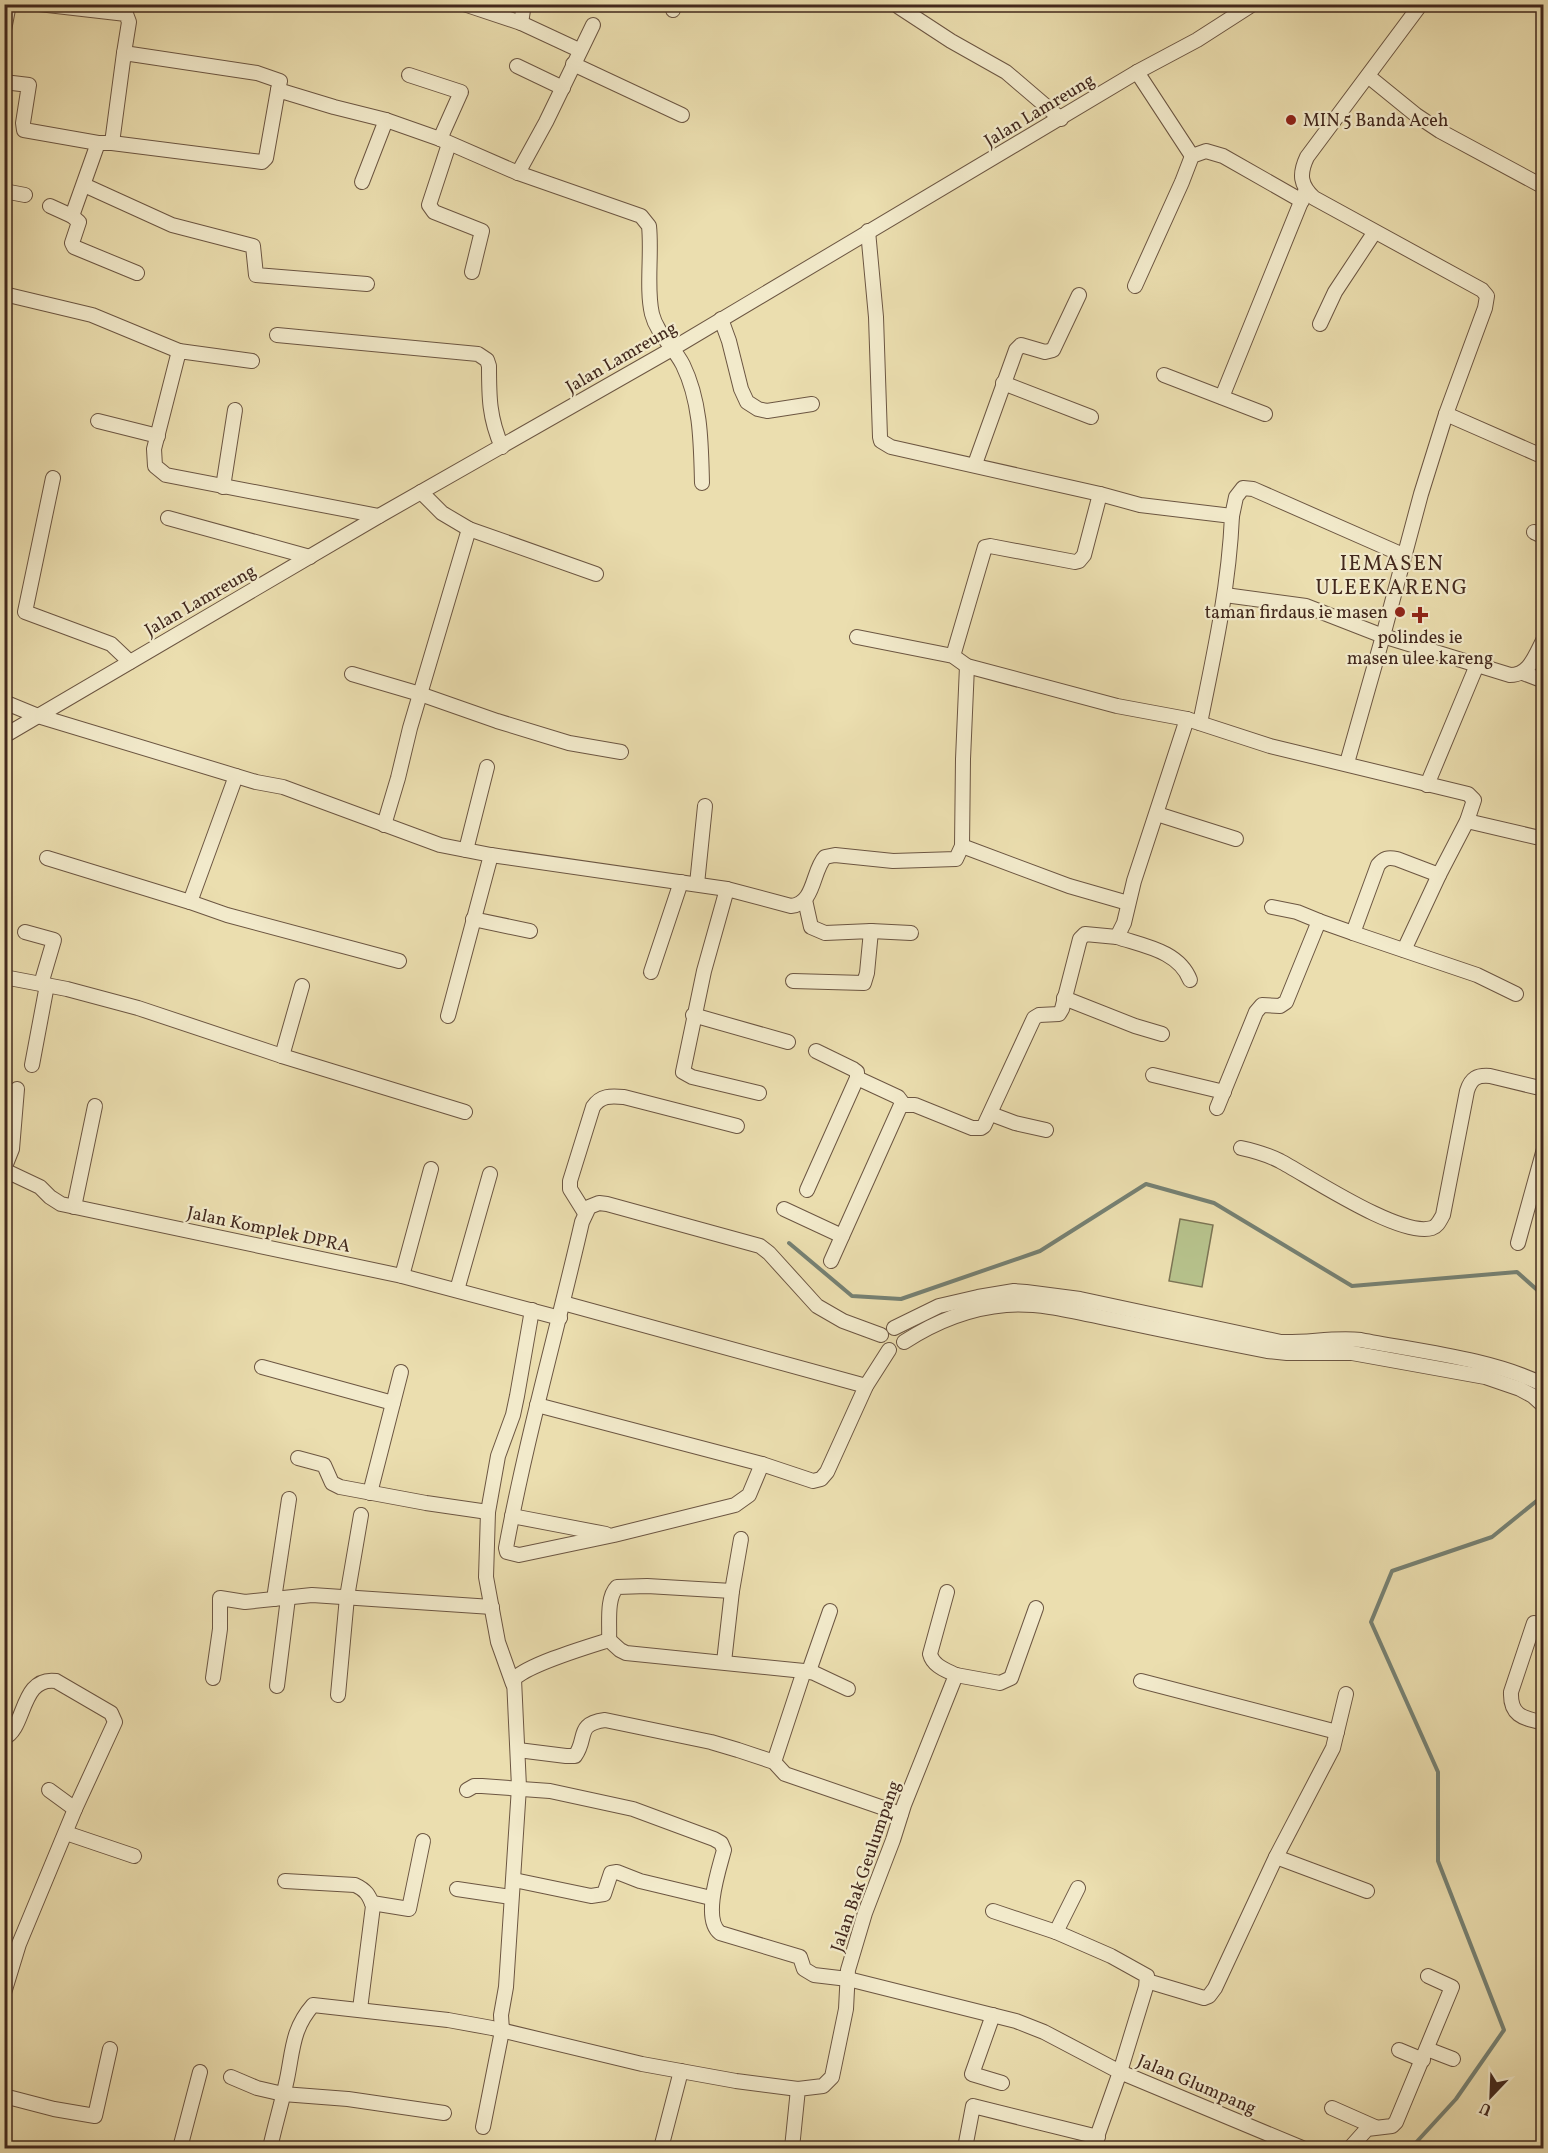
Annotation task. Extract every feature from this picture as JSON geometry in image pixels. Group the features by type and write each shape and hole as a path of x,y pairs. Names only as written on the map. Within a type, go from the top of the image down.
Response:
{"street":[{"path":"4,30 9,4"},
{"path":"39,4 81,7 126,14 129,22 105,143 84,185 72,216"},
{"path":"464,4 521,23 579,50"},
{"path":"521,23 524,4"},
{"name":"Jalan Lamreung","path":"4,736 379,516 672,349 1137,72 1197,40 1253,4"},
{"path":"1222,397 1304,196 1302,174 1307,157 1421,4"},
{"path":"899,7 951,41 1006,72 1061,119"},
{"path":"518,173 593,25"},
{"path":"4,82 29,85 24,129 105,143 262,162 266,158 280,81 257,73 124,53"},
{"path":"573,64 682,115"},
{"path":"517,66 563,88"},
{"path":"1137,72 1192,156"},
{"path":"409,75 461,92 445,141 429,205 434,212 482,231 472,272"},
{"path":"1368,76 1416,115 1440,131 1544,187"},
{"path":"278,90 386,120 445,141 518,173 635,212 646,220 650,231 652,315 657,327 683,365 697,410 702,483"},
{"path":"362,182 386,120"},
{"path":"1135,286 1192,156 1206,151 1214,152 1330,209 1482,290 1487,296 1485,308 1446,414 1403,555 1347,763"},
{"path":"84,185 172,225 253,246 256,275 367,284"},
{"path":"4,191 26,195"},
{"path":"50,206 72,216 79,222 72,243 74,247 137,273"},
{"path":"868,231 876,317 881,441 898,449 975,464 1140,505 1232,516"},
{"path":"1320,324 1339,285 1374,233"},
{"path":"4,294 92,315 180,351 252,361"},
{"path":"975,464 1018,347 1024,346 1045,352 1053,350 1080,295"},
{"path":"721,319 741,389 747,402 758,409 767,411 812,404"},
{"path":"277,335 478,354 487,360 489,366 489,406 493,428 502,447"},
{"path":"180,351 153,458 155,466 160,471 166,475 223,487 379,516"},
{"path":"1164,375 1265,414"},
{"path":"1003,383 1091,417"},
{"path":"223,487 235,410"},
{"path":"1446,414 1544,457"},
{"path":"98,421 158,436"},
{"path":"53,478 26,612 111,644 130,662"},
{"path":"1117,937 1124,923 1156,814 1194,721 1225,595 1231,555 1232,516 1238,492 1243,488 1253,489 1403,555"},
{"path":"421,492 442,513 469,529 596,574"},
{"path":"953,656 985,548 990,546 1079,561 1084,555 1100,494"},
{"path":"168,518 310,557"},
{"path":"384,825 469,529"},
{"path":"1225,595 1306,606 1383,636 1510,675 1523,673 1544,681"},
{"path":"857,637 953,656 967,666 1117,706 1194,721 1270,746 1347,763 1427,785 1461,791 1471,796 1474,800 1467,821 1404,950"},
{"path":"1523,673 1544,639"},
{"path":"1427,785 1477,665"},
{"path":"4,702 38,716 305,795 440,845 491,855 727,889 791,906 799,905 805,900 818,866 825,857 835,855 893,861 953,861 960,853 967,666"},
{"path":"351,674 569,743 621,752"},
{"path":"466,850 487,767"},
{"path":"190,902 236,776"},
{"path":"697,884 705,806"},
{"path":"1156,814 1236,839"},
{"path":"1467,821 1543,837"},
{"path":"962,846 1069,886 1128,903"},
{"path":"448,1016 491,855"},
{"path":"47,858 269,927 399,961"},
{"path":"1353,933 1382,860 1397,859 1439,875"},
{"path":"651,972 681,882"},
{"path":"727,889 693,1015 682,1071 692,1077 759,1093"},
{"path":"805,900 811,927 825,933 871,931 911,933"},
{"path":"1272,907 1297,912 1477,975 1516,994"},
{"path":"473,919 530,931"},
{"path":"1217,1108 1256,1011 1262,1005 1280,1006 1286,1002 1319,921"},
{"path":"793,981 864,983 871,931"},
{"path":"25,932 54,940 44,985 32,1065"},
{"path":"831,1261 898,1112 904,1105 915,1105 977,1129 984,1126 1034,1018 1039,1015 1060,1013 1079,945 1085,934 1117,937 1169,956 1178,961 1186,970 1190,980"},
{"path":"4,977 138,1008 465,1113"},
{"path":"282,1056 302,986"},
{"path":"1065,998 1135,1026 1162,1034"},
{"path":"693,1015 788,1042"},
{"path":"807,1190 858,1078 857,1072 853,1069 816,1052"},
{"path":"1153,1075 1224,1092"},
{"path":"1241,1148 1278,1160 1376,1214 1403,1225 1431,1229 1439,1223 1443,1215 1467,1091 1472,1080 1482,1075 1544,1089"},
{"path":"858,1078 898,1097 904,1105"},
{"path":"4,1169 12,1149 17,1089"},
{"path":"585,1213 570,1189 570,1181 593,1107 601,1098 624,1097 737,1126"},
{"path":"74,1207 95,1106"},
{"path":"991,1114 1015,1123 1046,1130"},
{"path":"1518,1243 1544,1149"},
{"name":"Jalan Komplek DPRA","path":"4,1169 40,1187 61,1204 241,1240 402,1276 560,1318"},
{"path":"402,1276 431,1169"},
{"path":"457,1290 490,1174"},
{"path":"762,1464 749,1495 735,1505 614,1535 515,1555 507,1552 512,1516 537,1405 585,1213 594,1204 607,1204 760,1246 817,1306 843,1321 903,1334 904,1342"},
{"path":"784,1209 842,1236"},
{"path":"1079,1306 1007,1305 978,1309 954,1315 904,1342 900,1348 889,1350 883,1346 888,1331 939,1306 1014,1292 1042,1293 1079,1306 1229,1337 1287,1353 1352,1353 1485,1377 1520,1389 1544,1406"},
{"path":"563,1303 866,1386"},
{"path":"483,2127 502,2031 501,2015 506,1987 519,1787 513,1684 498,1642 486,1577 488,1512 498,1456 513,1415 532,1310"},
{"path":"1229,1337 1281,1342 1361,1340 1492,1366 1544,1385"},
{"path":"537,1405 762,1464 813,1481 821,1479 827,1472 866,1386 889,1350"},
{"path":"262,1367 393,1403"},
{"path":"370,1493 401,1372"},
{"path":"1544,1412 1544,1419"},
{"path":"298,1458 324,1465 333,1483 340,1487 488,1512"},
{"path":"274,1599 289,1499"},
{"path":"339,1695 347,1597 361,1515"},
{"path":"512,1516 614,1535"},
{"path":"724,1662 732,1590 741,1539"},
{"path":"609,1640 611,1598 617,1587 732,1590"},
{"path":"947,1592 930,1654 931,1659 936,1665 956,1675 1000,1683 1011,1678 1036,1608"},
{"path":"213,1678 220,1629 220,1598 245,1602 312,1595 492,1607"},
{"path":"277,1686 288,1598"},
{"path":"774,1762 830,1611"},
{"path":"1534,1623 1511,1692 1511,1704 1522,1717 1544,1723"},
{"path":"513,1684 514,1679 522,1673 572,1652 609,1640"},
{"path":"609,1640 626,1653 806,1671 848,1689"},
{"name":"Jalan Bak Geulumpang","path":"798,2089 823,2086 832,2077 846,2009 848,1970 865,1913 956,1675"},
{"path":"4,1738 11,1733 30,1694 38,1684 46,1681 56,1681 111,1713 114,1718 114,1725 75,1809 19,1944 4,1993"},
{"path":"1141,1681 1337,1732"},
{"path":"1147,1981 1204,1998 1209,1996 1215,1988 1276,1857 1333,1748 1346,1694"},
{"path":"518,1750 575,1756 579,1750 584,1729 592,1722 605,1720 711,1742 774,1762 785,1774 901,1814"},
{"path":"467,1790 474,1786 482,1786 550,1791 633,1809 714,1839 721,1843 724,1850 711,1898 715,1927 720,1934 797,1955 804,1969 814,1975 848,1979 1016,2021 1044,2032 1120,2072 1147,1976 1111,1956 1056,1932 993,1911"},
{"path":"49,1790 75,1809"},
{"path":"66,1833 134,1856"},
{"path":"372,1903 409,1909 423,1841"},
{"path":"1276,1857 1367,1891"},
{"path":"514,1880 591,1896 604,1894 611,1873 617,1872 640,1881 711,1898"},
{"path":"285,1881 355,1885 364,1889 373,1906 360,2009"},
{"path":"1056,1932 1078,1888"},
{"path":"457,1889 511,1897"},
{"path":"1350,2148 1367,2129 1392,2126 1396,2122 1452,1987 1428,1976"},
{"path":"270,2148 292,2045 302,2018 313,2005 448,2020 681,2071 798,2089 792,2148"},
{"path":"993,2015 972,2074 1002,2083"},
{"path":"4,2096 54,2109 95,2116 110,2049"},
{"path":"1399,2050 1453,2059"},
{"path":"661,2148 681,2071"},
{"path":"180,2148 200,2072"},
{"name":"Jalan Glumpang","path":"1096,2143 1120,2072 1302,2148"},
{"path":"231,2077 257,2088 283,2094 348,2099 444,2114"},
{"path":"964,2148 973,2106 1096,2143"},
{"path":"1332,2108 1375,2127"}],"green space":[{"path":"1180,1219 1213,1225 1202,1287 1169,1281"}],"waterway":[{"path":"789,1243 852,1296 901,1299 1040,1251 1146,1184 1214,1203 1352,1286 1517,1272 1544,1296"},
{"path":"1411,2148 1456,2099 1504,2030 1438,1861 1438,1772 1371,1622 1392,1571 1492,1537 1544,1495"}],"place":[{"name":"MIN 5 Banda Aceh","path":"1291,120"},
{"name":"taman firdaus ie masen","path":"1400,612"},
{"name":"polindes ie masen ulee kareng","path":"1420,615"}],"district":[{"name":"IEMASEN ULEEKARENG","path":"1392,575"}]}
